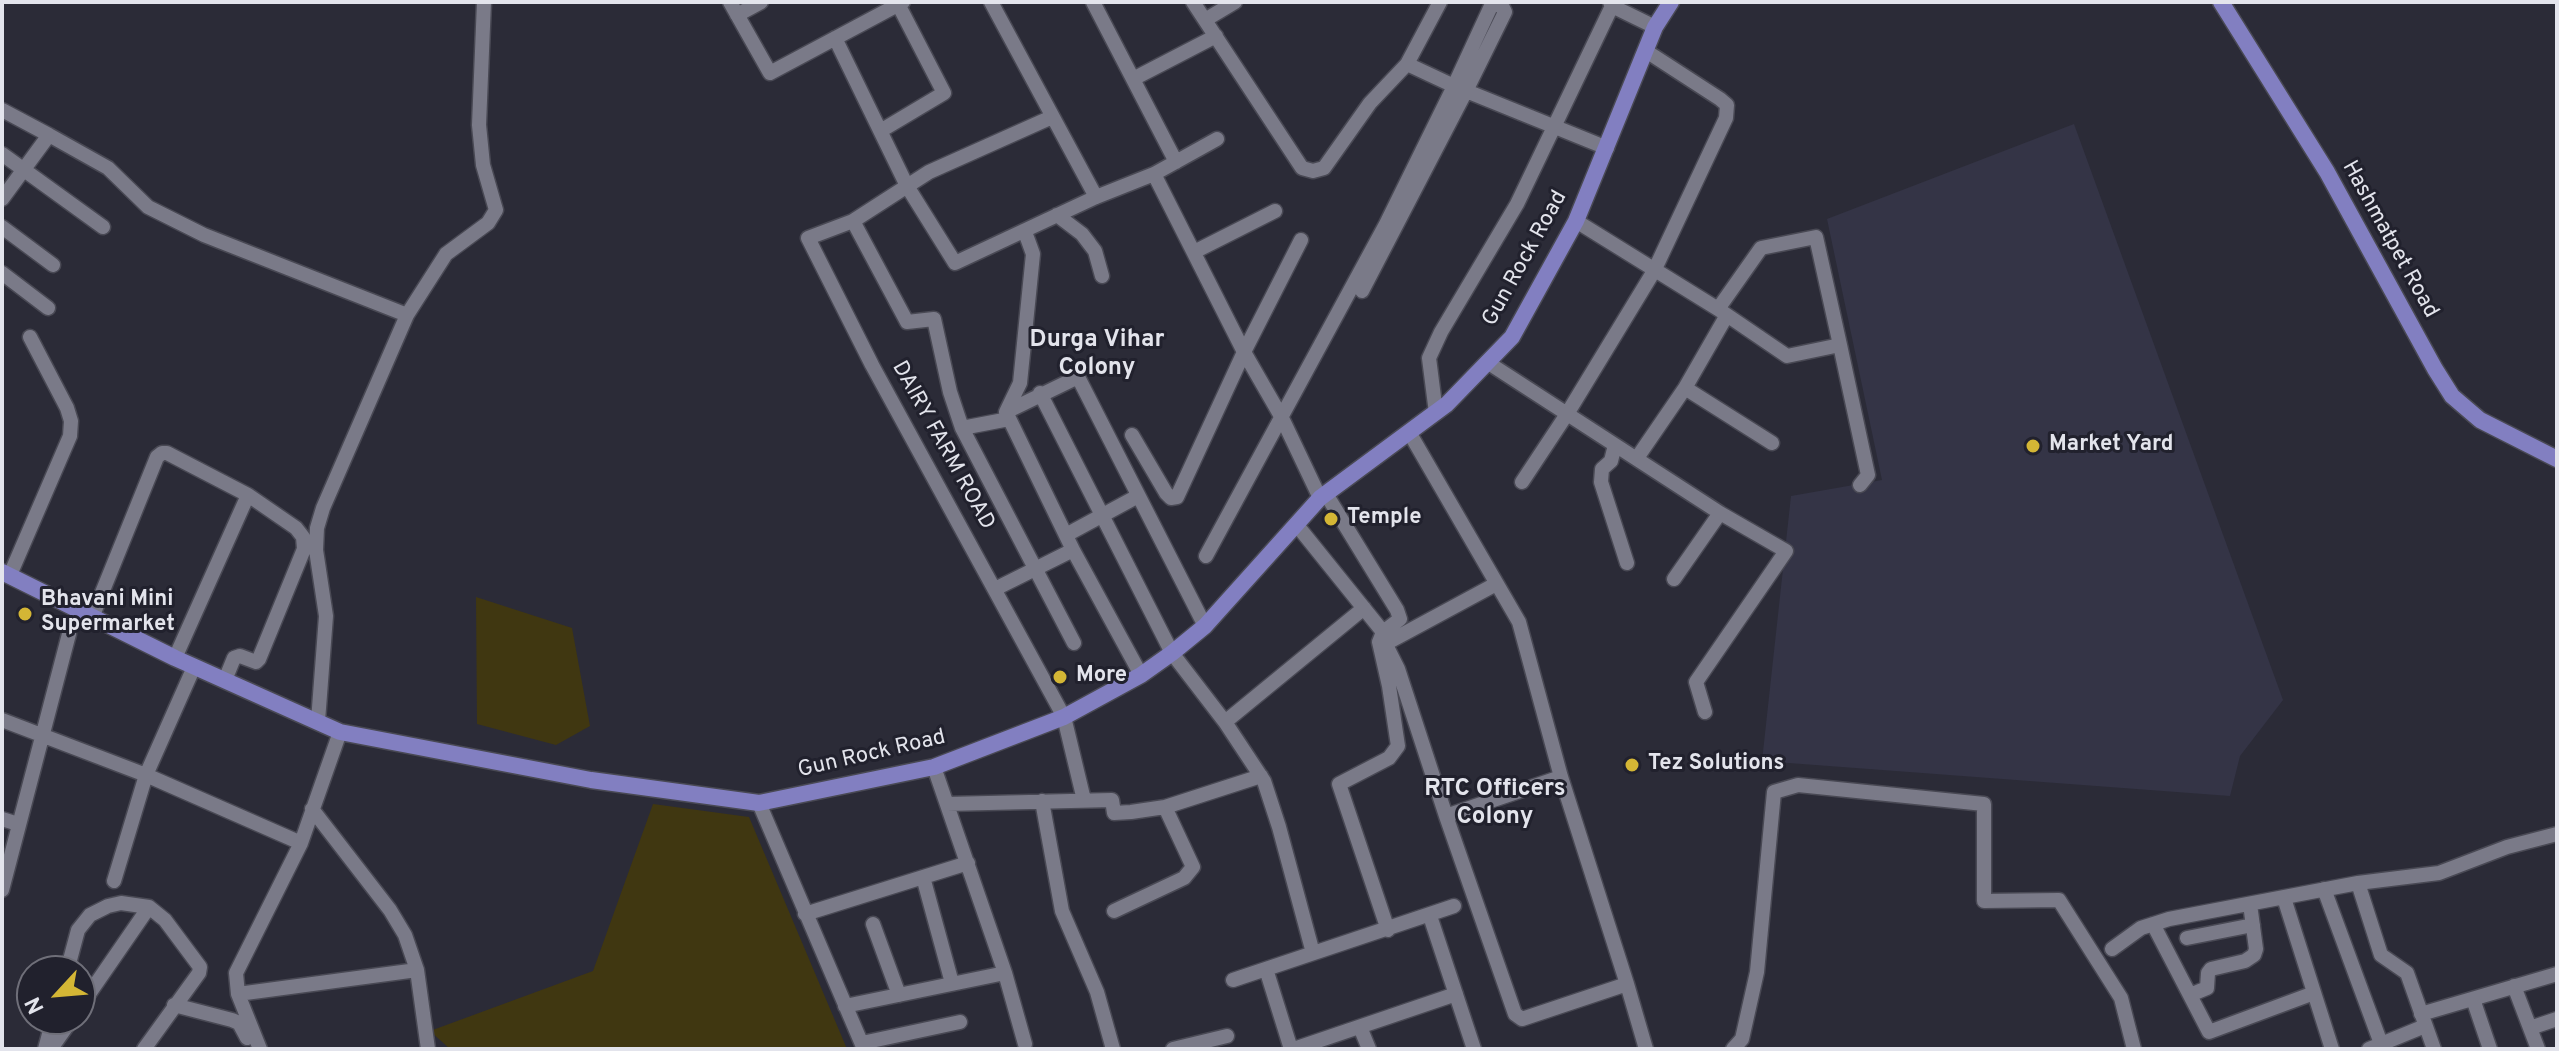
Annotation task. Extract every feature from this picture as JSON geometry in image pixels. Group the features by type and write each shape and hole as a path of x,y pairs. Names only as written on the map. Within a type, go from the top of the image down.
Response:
{"main road":[{"name":"Gun Rock Road","path":"6,573 175,658 340,732 591,780 759,803 934,767 1064,717 1141,675 1172,653 1205,626 1323,496 1447,404 1512,337 1576,221 1655,27 1671,2"},
{"name":"Hashmatpet Road","path":"2221,2 2327,172 2452,396 2480,420 2557,459"}],"street":[{"path":"318,721 326,616 316,550 317,528 323,508 407,315 446,254 488,223 496,210 483,165 479,125 484,2"},
{"path":"761,2 734,8 770,73 900,3 944,93 882,130"},
{"path":"991,2 1096,197"},
{"path":"1093,2 1176,162"},
{"path":"1193,2 1302,168 1313,171 1324,168 1370,103 1407,64 1440,2"},
{"path":"1205,20 1235,2"},
{"path":"1362,291 1460,88 1493,2"},
{"path":"1436,413 1429,358 1441,332 1517,204 1611,4 1655,27"},
{"path":"1133,79 1216,36"},
{"path":"835,38 907,186 955,263 1096,197 1154,174 1217,139"},
{"path":"1522,482 1654,271 1726,118 1727,105 1646,51"},
{"path":"1407,64 1607,148"},
{"path":"1206,556 1460,88"},
{"path":"2,110 108,168 148,207 204,235 407,315"},
{"path":"1052,117 929,172 853,221 907,322 934,319 950,392 962,428 1074,643"},
{"path":"4,194 49,135"},
{"path":"2,154 103,227"},
{"path":"1154,174 1244,352 1323,496 1400,616 1381,640"},
{"path":"1194,252 1275,211"},
{"path":"1057,215 1082,234 1095,251 1102,276"},
{"name":"DAIRY FARM ROAD","path":"853,221 808,238 859,339 1064,717 1084,800"},
{"path":"1576,221 1787,356 1840,345"},
{"path":"2,227 53,265"},
{"path":"1025,232 1033,254 1020,383 1008,416 1073,550 1141,675"},
{"path":"1637,458 1685,388 1722,312 1761,248 1816,237 1868,475 1860,485"},
{"path":"1132,435 1166,493 1171,498 1177,497 1244,352 1301,240"},
{"path":"2,273 48,308"},
{"path":"6,573 70,436 71,421 67,408 30,337"},
{"path":"1487,362 1720,513 1786,551 1696,682 1705,712"},
{"path":"962,428 1008,416 1040,393 1078,377 1205,626"},
{"path":"1685,388 1772,443"},
{"path":"1040,393 1172,653 1225,722 1261,776 1275,813 1313,953"},
{"path":"1409,432 1519,622 1561,777 1646,1049"},
{"path":"1615,445 1611,461 1602,469 1601,482 1627,563"},
{"path":"93,615 157,457 162,453 248,495 296,528 303,537 304,549 259,659 256,662 240,656 234,658 225,680"},
{"path":"1066,535 1159,479"},
{"path":"175,658 248,495"},
{"path":"1674,579 1720,513"},
{"path":"1296,524 1364,608 1398,669 1446,816 1518,1017 1522,1019 1627,984"},
{"path":"995,589 1073,550"},
{"path":"1381,640 1496,584"},
{"path":"1225,722 1364,608"},
{"path":"2,890 69,634"},
{"path":"1381,640 1398,746 1389,758 1339,784 1388,930"},
{"path":"114,881 146,775 194,667"},
{"path":"2,720 146,775 301,843"},
{"path":"260,1049 238,994 236,973 301,843 340,732"},
{"path":"934,767 1005,973 1025,1044"},
{"path":"947,804 1112,800 1114,813 1165,807 1261,776"},
{"path":"1446,816 1561,777"},
{"path":"1733,1049 1742,1039 1757,972 1774,792 1798,785 1984,804 1984,901 2059,900 2121,998 2134,1049"},
{"path":"1042,801 1062,911 1097,992 1113,1049"},
{"path":"759,803 863,1046 960,1022"},
{"path":"1114,911 1184,878 1193,867 1165,807"},
{"path":"312,809 390,910 405,935 417,970 428,1049"},
{"path":"2,819 18,824"},
{"path":"2112,949 2141,928 2189,914 2358,883 2439,873 2507,847 2557,834"},
{"path":"805,914 968,863"},
{"path":"923,877 952,983"},
{"path":"2358,883 2381,955 2407,973 2434,1049"},
{"path":"2324,889 2377,1047 2423,1020 2473,999 2557,974"},
{"path":"2284,898 2332,1049"},
{"path":"71,955 78,930 90,915 108,906 121,903 149,907 165,920 200,967 199,973 144,1049"},
{"path":"2190,995 2207,988 2211,969 2251,958 2256,949 2250,904"},
{"path":"1233,980 1454,906"},
{"path":"96,984 149,907"},
{"path":"1430,916 1474,1049"},
{"path":"873,924 899,995"},
{"path":"2153,924 2209,1032 2314,993"},
{"path":"2187,938 2253,925"},
{"path":"1266,969 1293,1049 1456,994"},
{"path":"238,994 417,970"},
{"path":"845,1006 1005,973"},
{"path":"2514,986 2538,1049"},
{"path":"2473,999 2490,1049"},
{"path":"174,1005 239,1023 253,1049"},
{"path":"2530,1028 2557,1019"},
{"path":"1360,1027 1369,1049"},
{"path":"1173,1049 1227,1036"}],"shaded area":[{"name":"Market Yard","path":"2074,124 2283,700 2240,756 2230,796 1762,761 1791,496 1882,480 1827,219"},
{"path":"476,597 572,628 590,726 556,745 477,724"},
{"path":"653,804 749,817 847,1049 450,1049 430,1031 593,971"}],"place":[{"name":"Market Yard","path":"2033,446"},
{"name":"Temple","path":"1331,519"},
{"name":"Bhavani Mini Supermarket","path":"25,614"},
{"name":"More","path":"1060,677"},
{"name":"Tez Solutions","path":"1632,765"}],"district":[{"name":"Durga Vihar Colony","path":"1097,355"},
{"name":"RTC Officers Colony","path":"1495,804"}]}
